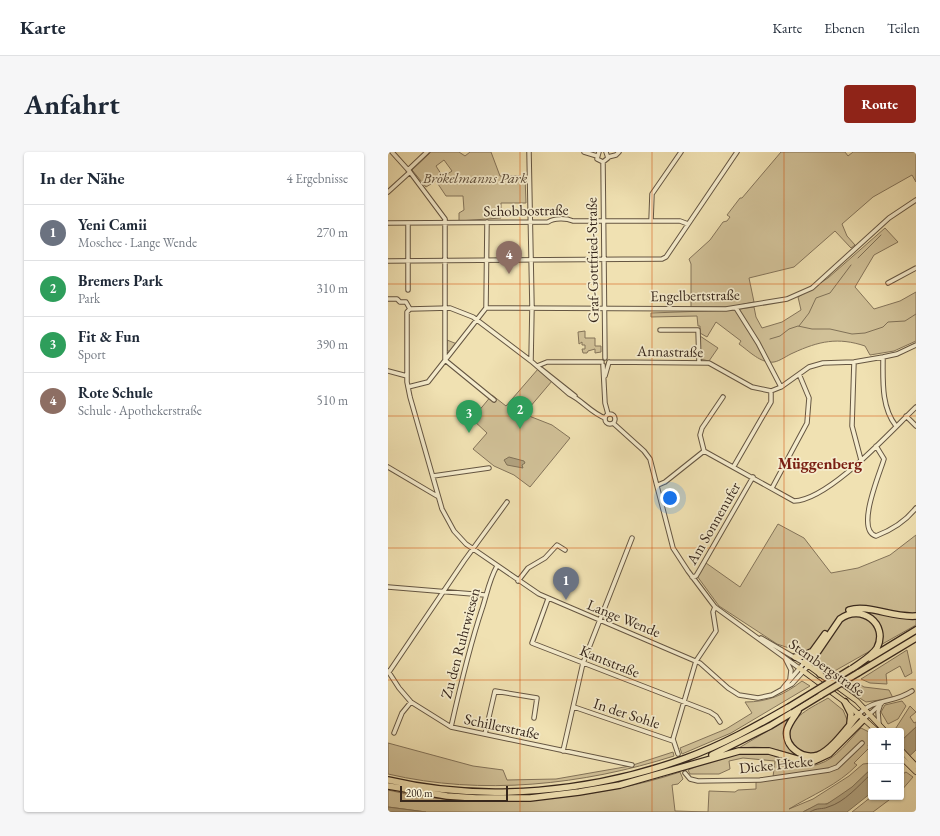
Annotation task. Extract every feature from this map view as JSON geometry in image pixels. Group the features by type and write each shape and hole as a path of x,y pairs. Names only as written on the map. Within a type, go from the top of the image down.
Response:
{"highway":[{"path":"820,674 815,664 814,653 834,621 849,610 862,608 893,615 916,616"},
{"path":"806,664 840,619 851,613 860,613 870,617 876,624 880,634 876,650 852,669"},
{"path":"388,780 448,789 489,792 558,788 615,779 687,758 734,737 789,707 916,630"},
{"path":"695,763 748,738 801,708 916,638"},
{"path":"795,657 814,653"},
{"path":"845,702 851,714 850,724"},
{"path":"801,708 790,722 787,733 791,746 803,755 811,756 822,753 859,714"},
{"path":"388,786 454,796 530,798 607,788 667,773 727,754 749,750 769,751 800,760 817,760 829,754 864,718"}],"main road":[{"name":"Stembergstraße","path":"806,664 865,708 882,728"},
{"name":"Stembergstraße","path":"801,670 845,702 874,728"},
{"path":"904,753 916,766"},
{"path":"904,760 916,772"}],"street":[{"path":"392,152 444,215 445,360"},
{"path":"388,192 427,152"},
{"path":"529,152 532,307 531,361"},
{"path":"584,152 598,154 598,160 603,162 607,160 608,157 616,155 619,152"},
{"path":"606,152 608,157"},
{"path":"651,221 652,194 681,152"},
{"path":"388,261 655,260 664,258 737,152"},
{"name":"Graf-Gottfried-Straße","path":"603,162 605,363"},
{"name":"Engelbertstraße","path":"486,308 736,308 787,299 808,290 889,218 916,200"},
{"name":"Schobbostraße","path":"388,223 548,222 557,220 680,221 688,224"},
{"path":"408,387 428,382 486,308 487,222"},
{"path":"408,223 408,290"},
{"path":"888,283 916,268"},
{"path":"388,299 397,299 400,302 406,302 410,309 454,309 477,320 531,361 570,394 576,397 596,414 604,418 606,423 613,423 615,417 612,414 608,414"},
{"path":"736,308 758,343 781,387"},
{"name":"Lange Wende","path":"410,309 408,312 408,387 433,476 437,496 443,512 451,527 472,549 518,581 548,599 696,661 708,669 728,688 739,695 758,698 768,697 781,691 792,684 806,664"},
{"path":"660,330 698,330 699,362"},
{"path":"734,466 771,402 771,391 781,387 809,368 822,363 854,362 884,357 897,354 916,345"},
{"path":"884,357 883,383 887,412 896,426"},
{"path":"445,360 494,400"},
{"name":"Annastraße","path":"537,366 546,362 699,362 720,368 757,388 771,391"},
{"path":"854,362 852,426 861,460"},
{"path":"605,363 605,403 608,414"},
{"path":"388,371 407,376"},
{"path":"772,488 807,423 809,398 799,374"},
{"path":"723,397 702,428 700,435 704,451 734,466 794,501 807,498 828,487 861,460 916,407"},
{"path":"604,418 608,414"},
{"path":"906,416 916,426"},
{"name":"Stembergstraße","path":"613,423 644,450 650,459 658,485 673,548 692,577 716,607 801,670"},
{"path":"876,446 884,459 868,514 867,524 869,532 876,536 891,530 906,519 916,508"},
{"path":"658,485 665,482 704,451"},
{"path":"388,467 437,496"},
{"path":"433,476 489,468"},
{"name":"Am Sonnenufer","path":"692,577 696,576 753,477"},
{"path":"389,672 472,549 507,502"},
{"path":"562,751 574,707 583,663 632,538"},
{"path":"518,581 528,568 545,558 557,545 566,550"},
{"name":"Zu den Ruhrwiesen","path":"451,727 471,640 485,595 497,566"},
{"path":"388,587 485,595"},
{"name":"Kantstraße","path":"548,599 532,643 715,715 720,722"},
{"path":"678,754 673,741 696,661 716,631 713,612 716,607"},
{"name":"Stembergstraße","path":"748,630 806,664"},
{"path":"785,657 791,670 790,679"},
{"name":"Lange Wende","path":"781,691 790,679 801,670"},
{"name":"Schillerstraße","path":"389,672 399,688 411,702 451,727 632,766"},
{"path":"486,734 496,691 537,698 534,718"},
{"path":"859,714 870,704 883,703 901,698 912,691"},
{"path":"394,732 402,713 411,702"},
{"path":"864,718 883,703"},
{"path":"879,724 878,711 883,703"},
{"name":"In der Sohle","path":"574,707 673,741"},
{"name":"Dicke Hecke","path":"685,773 690,779 698,781 760,780 804,775 834,769 862,742"}],"green space":[{"name":"Brökelmanns Park","path":"431,152 459,152 465,156 470,152 491,152 500,176 525,176 526,203 501,203 501,218 459,221 459,213 464,210 463,196 446,196 436,181 426,187 412,170","holes":["444,160 452,171 443,177 436,166"]},
{"path":"781,152 845,152 848,156 853,152 916,152 916,182 912,175 873,197 842,224 847,236 855,245 851,248 835,231 794,267 749,278 754,302 730,307 691,307 691,264 689,259 710,240 723,222 727,221 730,217 727,215 740,198 742,198"},
{"path":"885,228 898,242 874,255 855,287 874,309 900,301 916,292 916,341 894,351 870,355 865,346 837,341 820,343 774,362 769,362 760,359 739,344 741,341 716,322 707,337 700,333 700,326 698,326 697,316 651,317 651,313 733,310 754,307 756,317 762,328 782,322 801,310 798,297 828,278"},
{"path":"585,331 585,338 595,338 595,346 601,346 601,352 595,353 595,349 588,351 587,353 583,353 582,349 585,349 585,345 582,345 582,342 579,344 578,332"},
{"path":"700,336 718,348 709,361 700,359"},
{"path":"447,340 457,344 450,352 447,350"},
{"path":"538,369 552,381 524,414 552,425 570,438 530,487 514,475 494,466 473,449 487,433 472,419 492,395 506,406"},
{"path":"778,524 804,538 831,573 858,568 890,555 916,535 916,625 831,673 817,660 804,653 777,644 719,606 697,576 706,563 740,587"},
{"path":"907,650 912,673 905,677 900,666 886,674 887,684 870,683 861,679"},
{"path":"802,681 810,686 731,733 682,754 680,748 726,729 752,713 745,702 761,701 775,697"},
{"path":"856,682 864,687 889,690 893,698 866,702 845,689"},
{"path":"828,698 843,710 848,722 829,745 822,750 811,754 798,750 790,738 790,731 793,724 802,714"},
{"path":"902,701 906,706 898,719 888,724 881,712 885,705"},
{"path":"910,706 916,712 910,717 914,723 916,722 916,727 904,738 904,728 896,728"},
{"path":"788,719 784,733 802,757 762,747 737,749"},
{"path":"861,728 868,732 868,749 854,763 857,765 850,772 833,784 789,809 813,799 849,776 863,764 868,763 868,772 839,798 803,812 708,812 709,791 735,792 738,790 756,789 756,782 773,777 775,761 743,758 729,761 730,769 719,774 690,774 688,770 734,754 754,752 769,754 799,764 819,764 837,754"},
{"path":"388,743 473,766 503,770 507,780 556,779 630,766 673,752 674,756 604,774 568,780 496,786 460,785 424,781 388,774"},
{"path":"680,772 683,779 678,784 672,785 675,811 708,812 426,812 388,807 388,790 458,800 496,801 535,799 574,796 611,790 647,782"},
{"path":"906,772 913,777 904,788 904,773"},
{"path":"868,799 889,800 873,812 852,812"}],"water":[{"path":"509,457 524,461 525,463 522,465 523,468 507,465 504,460"},
{"path":"916,727 916,750 904,761 904,738"},
{"path":"868,772 868,795 847,812 803,812 818,804 827,804 852,787"},
{"path":"388,807 426,812 388,812"}],"waterway":[{"path":"858,258 881,235"},
{"path":"799,326 809,313 816,298 830,293 851,265"},
{"path":"770,339 780,336 789,329 798,326 812,329 830,329 852,334 865,333 883,327 888,322 905,321 916,314"}],"tunnel":[{"path":"678,754 685,773"}],"place":[{"name":"Rote Schule","path":"509,274"},
{"name":"Bremers Park","path":"520,429"},
{"name":"Fit & Fun","path":"469,433"},
{"name":"Yeni Camii","path":"566,600"}],"district":[{"name":"Müggenberg","path":"820,463"}]}
